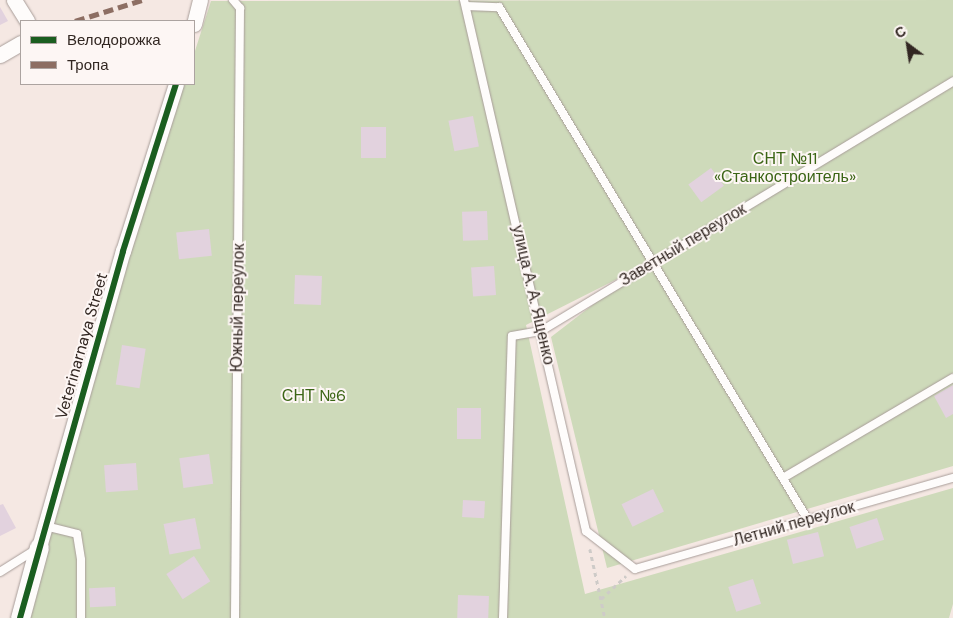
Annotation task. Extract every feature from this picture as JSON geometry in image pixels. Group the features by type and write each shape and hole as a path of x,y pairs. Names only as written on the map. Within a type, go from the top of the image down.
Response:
{"street":[{"path":"14,0 25,20"},
{"path":"195,20 200,0"},
{"path":"0,56 20,44"},
{"name":"Veterinarnaya Street","path":"20,618 121,260 176,85"}],"lane":[{"name":"Южный переулок","path":"233,0 240,8 235,618"},
{"path":"465,3 499,6 808,520"},
{"name":"улица А. А. Ященко","path":"465,3 586,530"},
{"name":"Заветный переулок","path":"503,618 512,336 541,331 953,81"},
{"path":"782,478 953,378"},
{"name":"Летний переулок","path":"635,569 953,478"},
{"path":"45,526 77,534 81,560 81,618"},
{"path":"586,530 635,569"},
{"path":"0,572 39,547"}],"path":[{"path":"586,530 605,618"},
{"path":"601,599 635,569"}],"green space":[{"name":"СНТ №6","path":"953,0 953,466 607,568 551,337 643,266 526,325 585,594 953,488 953,604 949,618 17,618 54,476 184,85 195,85 195,51 211,1"}],"building":[{"path":"0,7 8,21 0,25"},
{"path":"473,116 479,146 454,151 448,121"},
{"path":"361,127 386,127 386,158 361,158"},
{"path":"711,168 724,186 701,202 688,184"},
{"path":"487,211 488,240 463,241 462,212"},
{"path":"209,229 212,256 179,259 176,232"},
{"path":"494,266 496,295 473,297 471,268"},
{"path":"295,275 322,276 321,305 294,304"},
{"path":"122,345 146,349 139,388 116,385"},
{"path":"953,385 953,414 946,418 934,396"},
{"path":"457,408 481,408 481,439 457,439"},
{"path":"209,454 213,484 183,488 179,458"},
{"path":"136,463 138,490 106,492 104,465"},
{"path":"653,489 664,511 633,527 622,504"},
{"path":"463,500 485,501 484,518 462,517"},
{"path":"3,504 16,528 0,536 0,505"},
{"path":"195,518 201,548 170,555 164,524"},
{"path":"877,518 884,540 857,549 849,527"},
{"path":"818,532 824,556 793,564 787,540"},
{"path":"194,556 210,581 183,599 166,574"},
{"path":"753,579 761,604 736,612 728,587"},
{"path":"115,587 116,606 90,607 89,588"},
{"path":"458,595 489,596 488,618 457,618"}],"marked path":[{"path":"78,20 142,0"}],"cycle path":[{"path":"20,618 123,251 176,85"}],"park label":[{"name":"СНТ №11 «Станкостроитель»","path":"785,168"}]}
